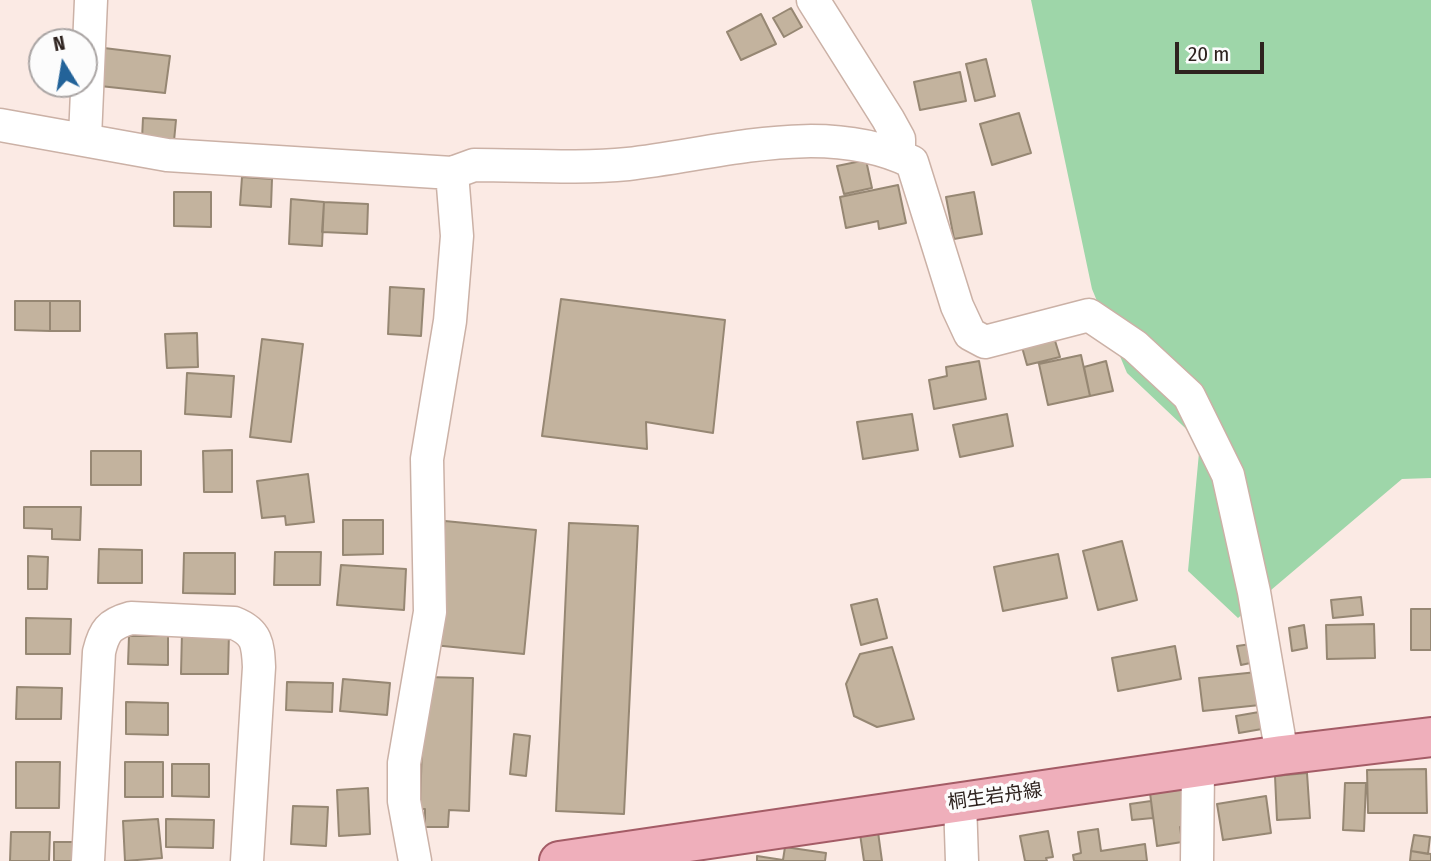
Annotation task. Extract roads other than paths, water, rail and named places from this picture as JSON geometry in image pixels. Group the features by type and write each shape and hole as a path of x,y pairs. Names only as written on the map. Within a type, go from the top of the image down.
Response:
{"main road":[{"name":"桐生岩舟線","path":"559,861 1282,755 1431,737"}],"street":[{"path":"85,138 91,0"},
{"path":"813,0 888,119 899,139 899,156"},
{"path":"0,125 85,138 167,155 452,173 474,165 626,164 781,140 850,146 899,156 912,162 957,306 970,334 985,342 1089,315 1135,346 1189,396 1228,475 1254,592 1282,755"},
{"path":"415,861 404,801 404,762 430,612 427,459 450,321 457,236 452,173"},
{"path":"88,861 99,652 104,631 117,622 131,618 234,623 247,628 257,640 259,667 247,861"},
{"path":"1197,861 1198,769"},
{"path":"960,802 962,861"}]}
